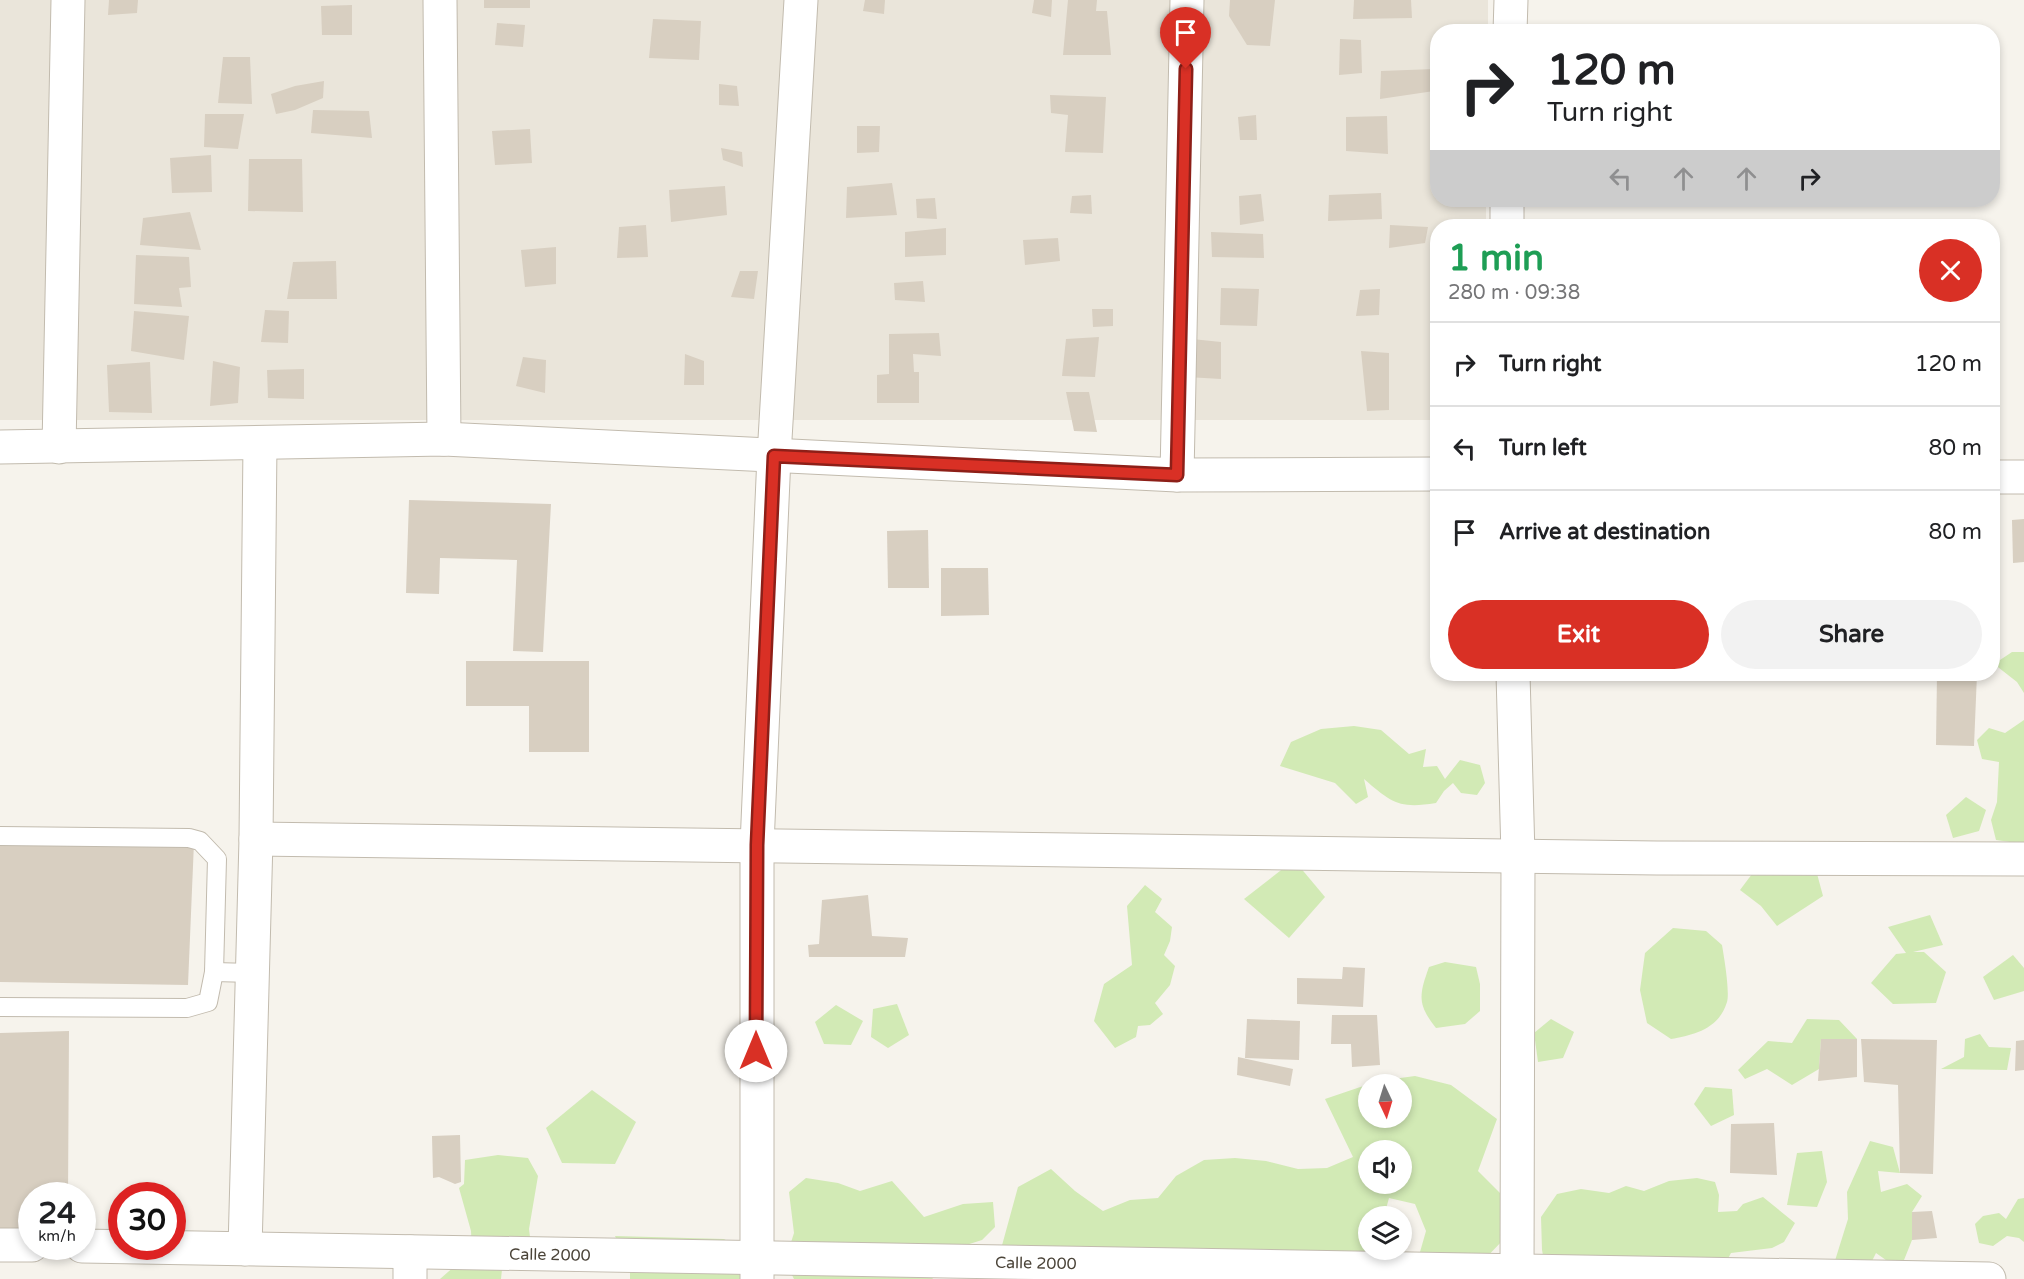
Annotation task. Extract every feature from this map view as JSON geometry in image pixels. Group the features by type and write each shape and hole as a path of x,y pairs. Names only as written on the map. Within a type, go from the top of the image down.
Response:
{"street":[{"path":"59,447 68,0"},
{"path":"440,0 444,439"},
{"path":"757,1268 757,845 774,456 801,0"},
{"path":"1177,475 1187,0"},
{"path":"1510,24 1511,0"},
{"path":"0,447 444,439 1177,475 1430,474"},
{"path":"245,1249 256,839 260,443"},
{"path":"2000,477 2024,477"},
{"path":"1513,681 1518,855 1517,1275"},
{"path":"256,839 1657,858 2024,859"},
{"path":"0,1245 18,1245"},
{"name":"Calle 2000","path":"96,1246 245,1249 410,1265 1989,1279"}],"lane":[{"path":"0,836 189,838 200,842 217,859 214,972 208,1002 188,1008 0,1007"},
{"path":"214,972 252,973"}],"shaded area":[{"path":"0,0 1488,0 1488,24 1430,24 1430,207 1486,207 1486,219 1430,219 1430,420 0,420"}],"green space":[{"path":"2012,652 2024,652 2024,693 2017,682 2000,669 2000,660"},
{"path":"2024,720 2024,844 1996,840 1991,820 1997,802 1999,762 1982,759 1977,740 1989,728 2005,733"},
{"path":"1354,726 1381,730 1409,754 1426,749 1423,767 1437,766 1445,779 1460,760 1480,765 1485,783 1477,795 1461,793 1453,783 1436,803 1413,805 1389,799 1364,779 1368,797 1356,804 1335,783 1280,766 1291,742 1321,729"},
{"path":"1966,797 1986,810 1979,831 1953,838 1946,815"},
{"path":"1294,860 1325,897 1289,938 1244,899"},
{"path":"1795,867 1816,870 1823,896 1777,926 1761,906 1740,890 1755,870 1779,875"},
{"path":"1145,885 1162,899 1155,912 1172,927 1170,941 1164,955 1175,966 1170,985 1155,1003 1163,1014 1150,1025 1138,1026 1136,1037 1115,1048 1094,1021 1104,984 1132,965 1127,906"},
{"path":"1930,915 1943,945 1913,952 1924,952 1946,972 1936,1003 1893,1004 1871,983 1896,954 1906,953 1888,927"},
{"path":"1673,928 1706,931 1722,945 1728,997 1723,1011 1712,1025 1697,1033 1671,1039 1647,1023 1640,990 1645,953"},
{"path":"2013,955 2024,968 2024,991 1994,1000 1983,977"},
{"path":"1445,962 1476,967 1480,984 1480,1011 1465,1024 1436,1028 1425,1012 1422,992 1429,967"},
{"path":"897,1004 909,1035 888,1048 871,1037 873,1009"},
{"path":"836,1005 863,1021 851,1045 824,1044 815,1022"},
{"path":"1551,1019 1574,1032 1563,1058 1538,1062 1534,1033"},
{"path":"1807,1019 1839,1020 1857,1039 1821,1039 1819,1069 1792,1085 1767,1069 1745,1079 1738,1070 1768,1041 1792,1043"},
{"path":"1980,1034 1989,1047 2011,1048 2007,1070 1941,1069 1964,1057 1965,1039"},
{"path":"1412,1076 1415,1076 1451,1085 1497,1119 1478,1171 1508,1201 1506,1237 1478,1266 1418,1259 1426,1231 1415,1204 1389,1198 1387,1206 1358,1206 1358,1254 998,1260 1018,1187 1051,1169 1075,1191 1103,1211 1130,1200 1158,1198 1176,1176 1204,1160 1235,1158 1266,1161 1298,1169 1327,1168 1353,1157 1325,1099 1358,1087 1358,1128 1412,1128"},
{"path":"1705,1087 1732,1089 1734,1115 1711,1126 1694,1104"},
{"path":"592,1090 636,1122 615,1164 562,1163 546,1128"},
{"path":"1870,1141 1893,1147 1900,1173 1878,1171 1881,1192 1907,1184 1922,1196 1912,1212 1912,1240 1900,1270 1876,1253 1864,1277 1833,1267 1848,1219 1847,1192"},
{"path":"1822,1151 1827,1182 1817,1207 1787,1205 1797,1153"},
{"path":"498,1155 528,1158 538,1176 529,1229 530,1237 503,1260 501,1279 440,1279 472,1251 471,1231 459,1188 464,1184 465,1160"},
{"path":"806,1178 838,1183 860,1191 892,1181 924,1217 963,1204 993,1202 995,1227 982,1240 963,1246 926,1268 933,1279 794,1279 785,1261 794,1233 789,1192"},
{"path":"1697,1178 1715,1182 1719,1195 1718,1212 1737,1211 1743,1204 1763,1197 1795,1223 1784,1242 1772,1248 1731,1253 1722,1270 1547,1276 1542,1250 1541,1217 1557,1194 1581,1189 1609,1193 1626,1186 1644,1191 1669,1181"},
{"path":"2024,1198 2024,1242 2019,1238 2007,1236 1993,1246 1979,1243 1975,1224 1983,1216 1999,1213 2006,1219 2018,1199"},
{"path":"615,1236 724,1239 759,1260 755,1279 630,1279 630,1271"}],"building":[{"path":"109,0 138,0 137,13 108,15"},
{"path":"484,0 530,0 530,8 484,8"},
{"path":"865,0 885,0 884,14 863,11"},
{"path":"1034,0 1052,0 1051,17 1032,13"},
{"path":"1068,0 1097,0 1096,11 1107,11 1111,55 1063,55"},
{"path":"1230,0 1275,0 1270,46 1247,45 1229,16"},
{"path":"1354,0 1411,0 1412,18 1353,19"},
{"path":"352,5 352,35 322,35 321,6"},
{"path":"653,19 701,21 699,60 649,58"},
{"path":"497,23 525,25 523,47 495,45"},
{"path":"1340,39 1361,40 1362,73 1339,75"},
{"path":"223,57 250,57 252,104 218,103"},
{"path":"1430,69 1430,92 1380,99 1381,71"},
{"path":"324,81 323,98 295,110 276,114 271,94 295,86"},
{"path":"719,84 737,86 739,106 719,105"},
{"path":"1050,95 1106,97 1103,153 1065,152 1068,115 1051,113"},
{"path":"313,110 369,111 372,138 311,133"},
{"path":"205,114 244,114 238,149 204,147"},
{"path":"1256,115 1257,140 1240,140 1238,117"},
{"path":"1387,116 1388,154 1346,151 1346,117"},
{"path":"857,126 880,126 879,152 857,153"},
{"path":"530,129 532,163 495,165 492,131"},
{"path":"721,148 742,152 743,167 723,160"},
{"path":"211,155 212,192 172,193 170,158"},
{"path":"249,159 302,159 303,212 248,211"},
{"path":"892,183 897,215 846,218 847,187"},
{"path":"725,186 727,215 671,222 669,190"},
{"path":"1381,193 1382,219 1328,221 1329,195"},
{"path":"1261,194 1264,221 1240,225 1239,196"},
{"path":"1091,195 1092,214 1070,213 1072,196"},
{"path":"935,198 937,219 917,218 916,199"},
{"path":"190,212 201,250 140,245 143,218"},
{"path":"646,225 648,257 617,258 619,227"},
{"path":"1390,225 1428,227 1425,243 1389,248"},
{"path":"946,228 946,255 905,257 905,232"},
{"path":"1211,232 1263,234 1264,258 1212,257"},
{"path":"1058,238 1060,261 1025,265 1023,240"},
{"path":"556,247 556,284 525,287 521,250"},
{"path":"136,255 189,257 191,287 179,288 182,307 134,304"},
{"path":"336,261 337,299 287,299 293,262"},
{"path":"740,271 758,271 754,299 731,297"},
{"path":"923,281 925,302 895,300 894,283"},
{"path":"1221,288 1259,289 1257,326 1220,325"},
{"path":"1380,289 1379,315 1356,316 1360,290"},
{"path":"1092,309 1113,309 1113,326 1093,327"},
{"path":"265,310 289,311 288,343 261,342"},
{"path":"134,311 189,316 184,360 131,351"},
{"path":"939,333 941,356 913,354 914,372 919,372 919,403 877,403 877,375 889,374 889,334"},
{"path":"1099,337 1095,377 1062,376 1066,339"},
{"path":"1192,339 1221,342 1221,379 1187,377"},
{"path":"1361,351 1389,353 1389,410 1367,411"},
{"path":"685,354 704,361 704,385 684,385"},
{"path":"523,357 546,360 545,393 516,386"},
{"path":"213,361 240,367 238,403 210,406"},
{"path":"150,362 152,413 109,412 107,365"},
{"path":"304,369 304,399 268,398 267,370"},
{"path":"1066,392 1089,392 1097,432 1074,431"},
{"path":"409,500 551,504 543,652 513,651 517,560 440,558 439,594 406,593"},
{"path":"2024,519 2024,562 2013,563 2012,520"},
{"path":"928,530 929,588 888,588 887,531"},
{"path":"941,568 988,568 989,615 941,616"},
{"path":"466,661 589,661 589,752 529,752 529,706 466,706"},
{"path":"1937,681 1977,681 1974,746 1936,745"},
{"path":"0,841 194,842 188,985 0,982"},
{"path":"868,895 872,936 908,938 905,957 809,957 808,945 819,944 822,900"},
{"path":"1343,967 1365,968 1363,1007 1297,1004 1297,978 1342,979"},
{"path":"1332,1015 1377,1015 1380,1065 1352,1067 1351,1044 1331,1044"},
{"path":"1247,1019 1300,1021 1299,1060 1245,1058"},
{"path":"69,1031 68,1182 18,1182 18,1231 0,1231 0,1033"},
{"path":"1821,1039 1857,1039 1857,1077 1818,1081"},
{"path":"1861,1039 1937,1040 1933,1174 1900,1173 1898,1085 1864,1082"},
{"path":"2024,1040 2024,1070 2015,1071 2016,1041"},
{"path":"1238,1057 1293,1069 1290,1086 1237,1075"},
{"path":"1774,1123 1777,1175 1730,1173 1731,1124"},
{"path":"460,1135 461,1182 455,1184 439,1177 433,1178 432,1136"},
{"path":"1932,1211 1937,1238 1912,1240 1912,1212"}],"route":[{"path":"756,1051 757,845 774,456 1177,475 1186,69"}]}
